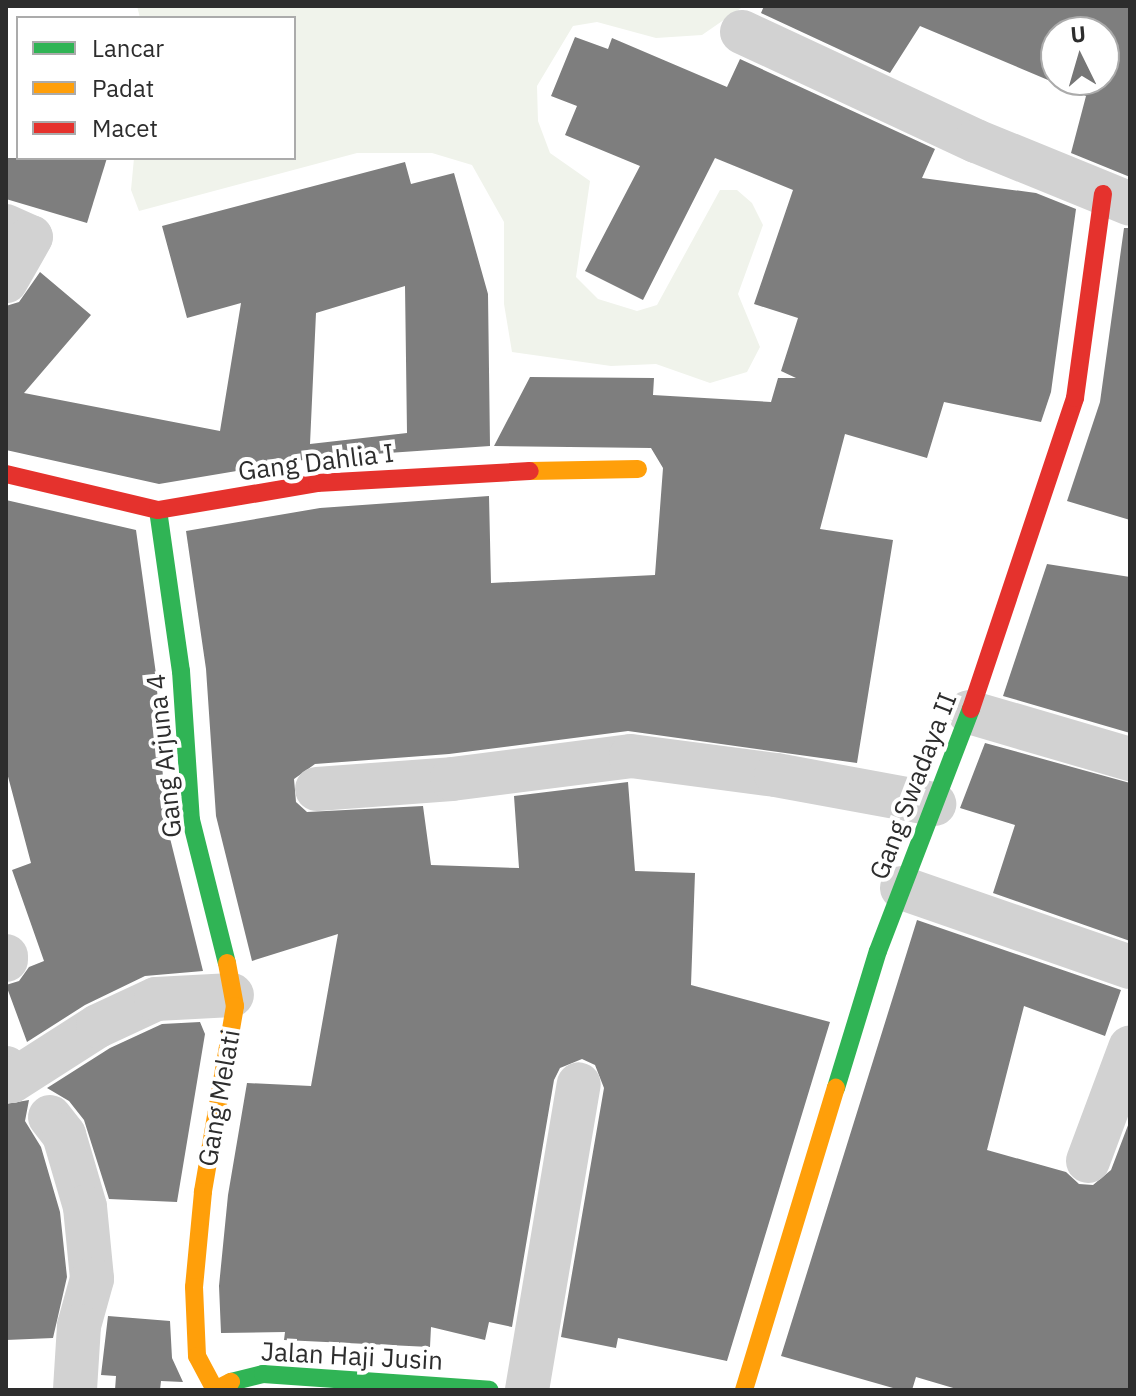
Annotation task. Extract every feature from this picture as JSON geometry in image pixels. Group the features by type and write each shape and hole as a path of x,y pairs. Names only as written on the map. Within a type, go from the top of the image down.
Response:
{"street":[{"path":"742,32 1116,199"},
{"name":"Gang Swadaya II","path":"744,1390 788,1235 902,888 969,712 1075,398 1116,199"},
{"path":"6,226 31,237 6,281"},
{"name":"Gang Dahlia I","path":"6,474 158,510 317,483 453,472 638,469"},
{"name":"Gang Arjuna 4","path":"158,510 181,671 191,820 218,912 232,995"},
{"path":"969,712 1130,759"},
{"path":"317,789 452,779 631,756 776,775 934,804"},
{"path":"902,888 1130,967"},
{"name":"Gang Melati","path":"9,1074 156,999 232,995 235,1006 203,1192 194,1287 197,1356 215,1390"},
{"path":"1088,1161 1130,1048"},
{"path":"527,1390 579,1084"},
{"path":"50,1117 64,1135 85,1207 92,1279 79,1326 75,1390"},
{"name":"Jalan Haji Jusin","path":"215,1390 242,1377 263,1374 489,1390"}],"shaded area":[{"path":"137,6 744,6 702,35 656,38 597,22 573,26 537,86 538,121 550,153 590,181 576,277 598,299 637,311 657,305 720,190 737,190 752,203 763,225 738,294 760,347 747,372 710,383 656,364 611,366 512,352 504,304 504,222 472,165 432,153 357,153 139,211 131,190 134,160 296,160 296,16 140,16"}],"building":[{"path":"764,6 1130,6 1130,177 1071,153 1086,96 1120,96 1120,16 1040,16 1040,77 920,26 890,73 761,13"},
{"path":"575,37 608,49 612,38 727,87 740,59 935,149 922,178 1036,193 1076,209 1051,392 1041,422 944,402 927,458 845,434 820,529 893,540 857,763 628,731 449,754 315,764 294,779 296,802 307,812 423,806 431,865 519,868 514,796 628,782 635,871 695,873 691,985 830,1022 727,1361 618,1338 616,1348 561,1337 604,1088 595,1065 582,1059 560,1068 554,1080 512,1327 489,1322 485,1340 431,1327 430,1347 284,1340 285,1332 221,1333 219,1286 228,1195 247,1083 311,1086 338,934 252,961 216,816 206,669 186,531 320,508 489,496 491,583 655,575 663,468 651,448 494,446 530,377 654,378 653,395 771,402 778,378 796,378 781,371 798,318 754,304 793,190 715,158 643,300 585,271 640,166 565,135 577,106 551,96"},
{"path":"6,158 106,160 87,223 6,199"},
{"path":"405,162 411,184 454,173 488,294 490,446 315,458 159,484 6,450 6,306 19,302 40,272 91,315 24,393 220,431 241,303 187,318 162,226","holes":["405,286 407,433 310,444 316,313"]},
{"path":"1124,228 1130,228 1130,520 1067,501 1100,402"},
{"path":"6,500 136,530 156,674 166,822 203,971 145,976 85,1005 27,1042 6,985 19,981 29,967 44,961 12,870 31,863 6,769"},
{"path":"1047,564 1130,577 1130,733 1003,696"},
{"path":"985,743 1130,783 1130,941 993,893 1015,825 960,808"},
{"path":"917,920 1121,990 1105,1036 1024,1006 987,1150 1066,1172 1079,1184 1093,1185 1111,1170 1130,1120 1130,1390 960,1390 916,1377 912,1390 900,1390 781,1356"},
{"path":"200,1022 205,1034 177,1202 109,1199 84,1120 69,1101 47,1088 110,1048 162,1024"},
{"path":"29,1100 25,1121 41,1147 60,1212 67,1277 53,1338 6,1340 6,1104"},
{"path":"108,1316 170,1321 172,1358 183,1382 161,1381 160,1390 115,1390 116,1376 101,1375"}],"traffic: fast":[{"path":"158,510 181,671 191,820 227,963"},
{"path":"836,1088 878,951 971,709"},
{"path":"231,1382 263,1374 489,1390"}],"traffic: slow":[{"path":"530,471 638,469"},
{"path":"227,963 235,1006 203,1192 194,1287 197,1356 215,1390 231,1382"},
{"path":"744,1390 836,1088"}],"traffic: jam":[{"path":"971,709 1075,398 1103,194"},
{"path":"6,474 158,510 317,483 530,471"}]}
